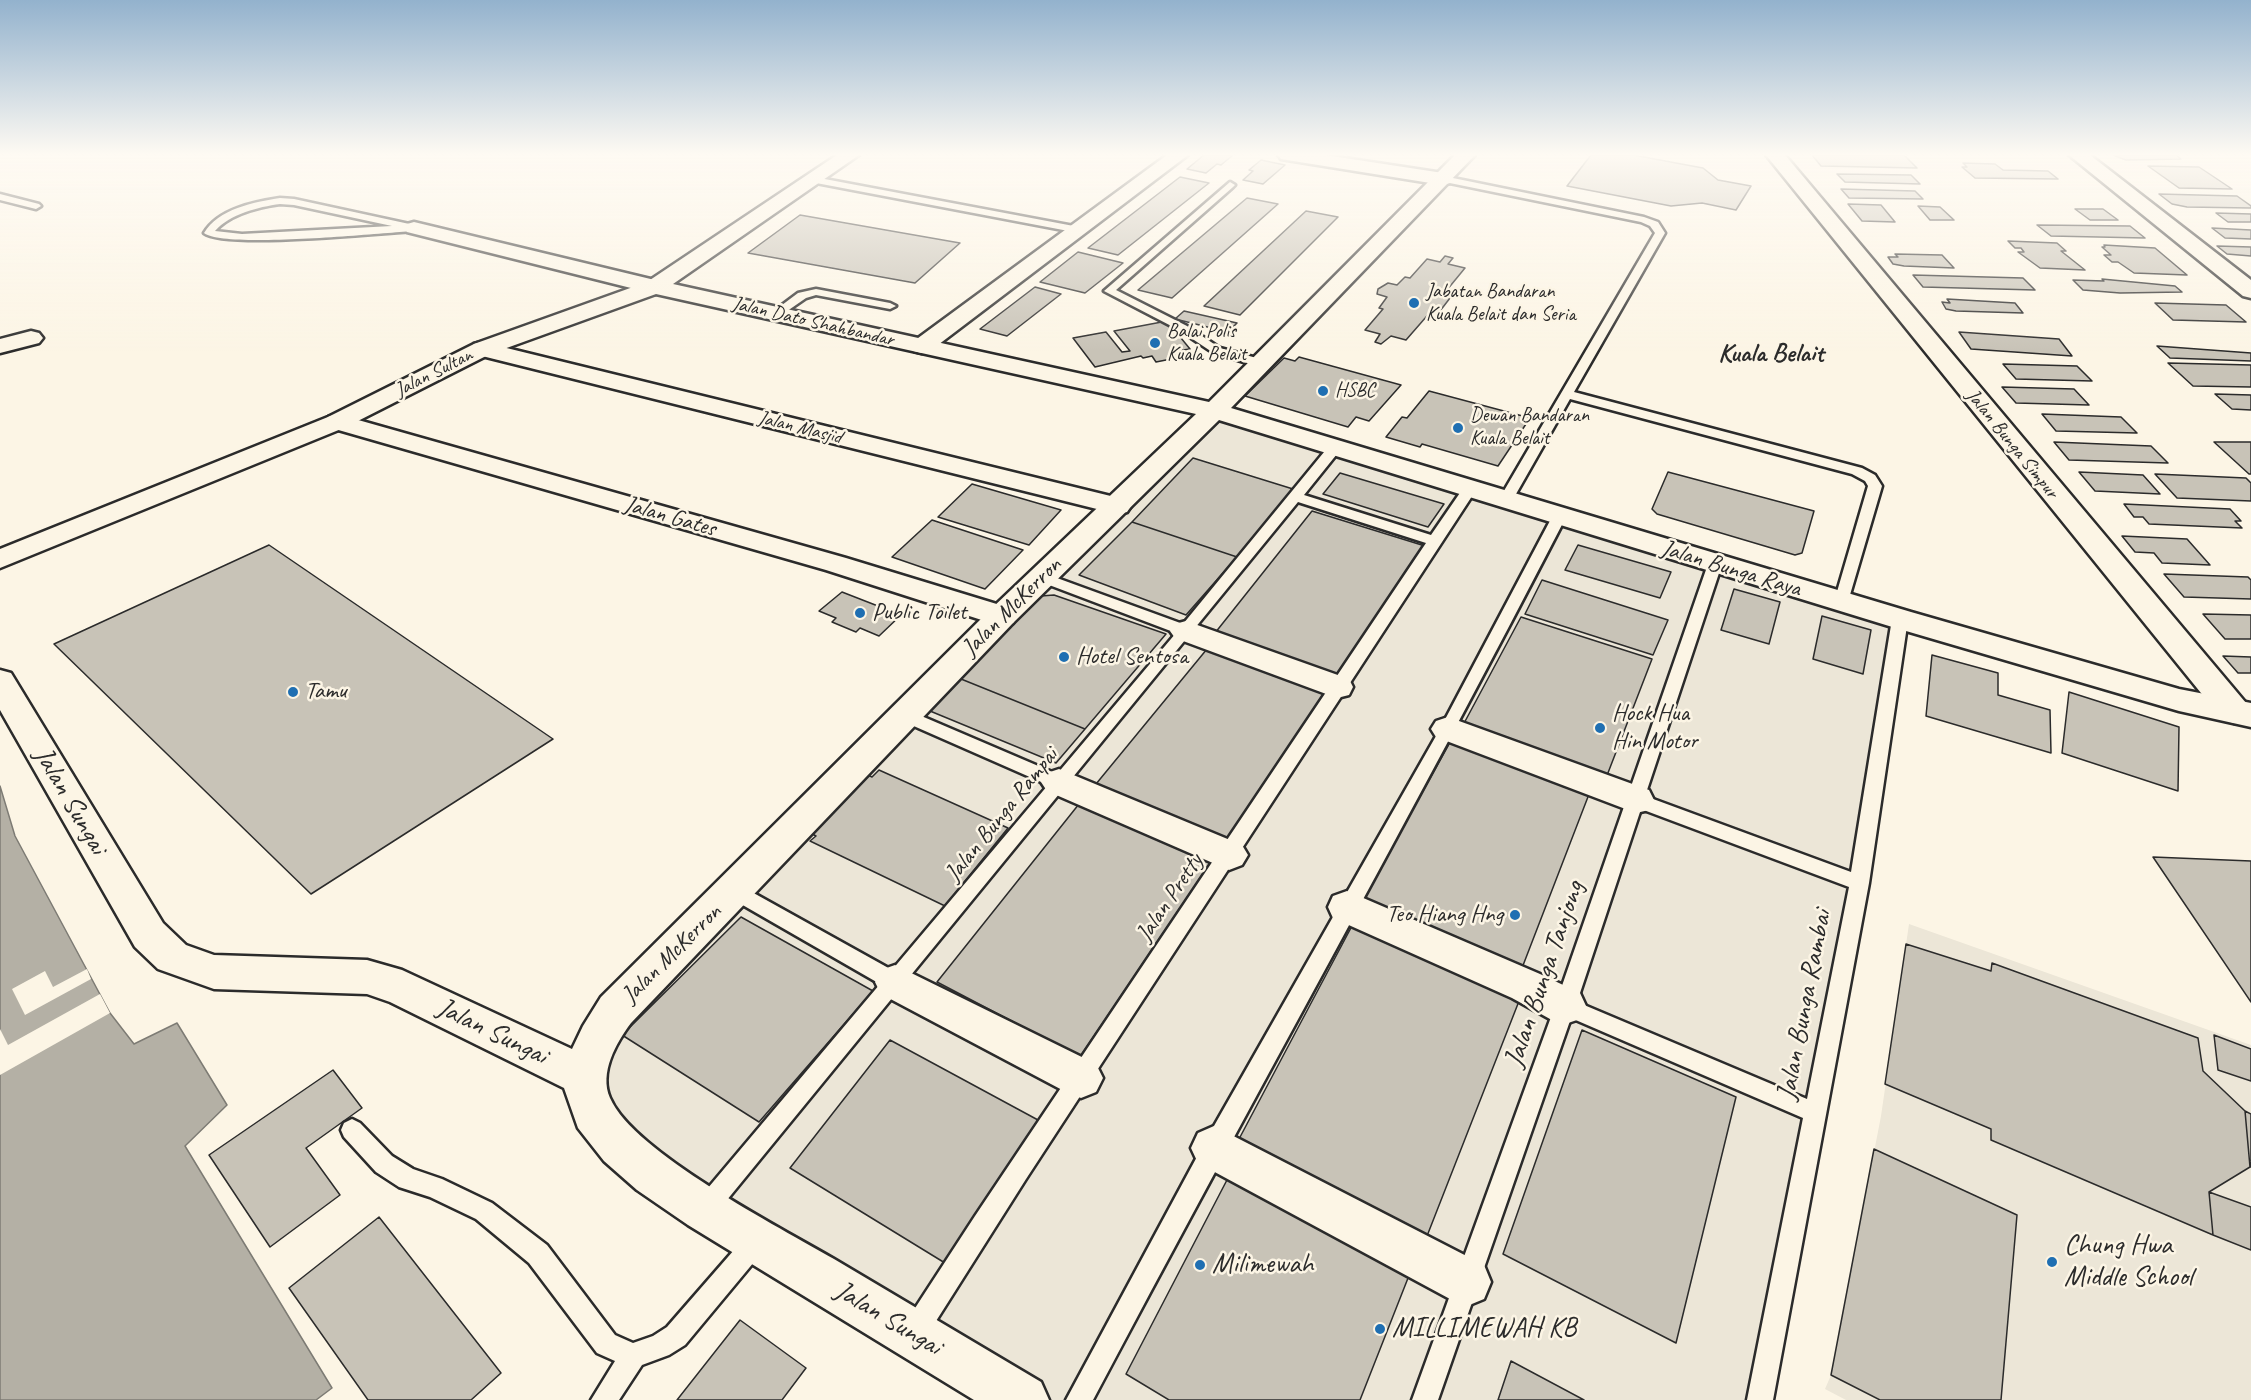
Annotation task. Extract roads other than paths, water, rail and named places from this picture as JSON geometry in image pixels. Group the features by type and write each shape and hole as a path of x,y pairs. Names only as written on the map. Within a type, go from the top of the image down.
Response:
{"street":[{"name":"Jalan Sultan","path":"0,559 337,422 482,349 655,287 754,220"},
{"path":"922,346 1092,220"},
{"name":"Jalan McKerron","path":"587,1078 593,1047 602,1028 616,1010 1002,616 1214,411 1402,220"},
{"name":"Jalan Bunga Simpur","path":"1829,220 2245,719"},
{"path":"2161,220 2251,291"},
{"name":"Jalan Dato Shahbandar","path":"414,228 655,287 1214,411"},
{"path":"0,346 31,338"},
{"name":"Jalan Masjid","path":"482,349 1117,506"},
{"name":"Jalan Bunga Raya","path":"1214,411 1842,602 2245,719"},
{"name":"Jalan Gates","path":"337,422 836,564 1002,616"},
{"path":"1186,631 1337,687"},
{"name":"Jalan Sungai","path":"0,681 149,935 172,957 214,972 367,977 402,988 587,1078 586,1094 596,1118 616,1141 655,1176 757,1241 1023,1400"},
{"path":"1448,729 1636,800"},
{"path":"1059,782 1229,855"},
{"path":"1347,906 1526,986 1565,1006"},
{"path":"895,982 1081,1078"},
{"path":"1214,1148 1467,1282"}],"lane":[{"path":"222,220 208,230 211,234 242,237 414,228"},
{"path":"318,233 348,225 353,220"},
{"path":"377,220 414,228"},
{"path":"1028,220 1079,230"},
{"path":"1190,220 1109,291 1183,328 1216,350 1260,363"},
{"path":"1505,501 1660,233 1659,228 1645,220"},
{"path":"776,314 802,295 816,292 890,306"},
{"path":"1567,394 1857,471 1870,478 1875,486 1842,602"},
{"name":"Jalan Bunga Rampai","path":"705,1209 1186,631 1334,449"},
{"name":"Jalan Pretty","path":"913,1334 971,1242 1469,490"},
{"path":"1294,496 1435,541"},
{"path":"1079,1400 1347,906 1448,729 1559,517"},
{"name":"Jalan Bunga Tanjong","path":"1425,1400 1565,1006 1715,564"},
{"path":"1041,577 1186,631"},
{"name":"Jalan Bunga Rambai","path":"1760,1400 1813,1112 1859,883 1900,619"},
{"path":"906,716 1059,782"},
{"path":"1636,800 1859,883"},
{"path":"734,891 895,982"},
{"path":"1565,1006 1813,1112"},
{"path":"352,1130 384,1164 406,1179 435,1187 484,1211 538,1254 606,1344 633,1356"},
{"path":"604,1400 633,1356 660,1346 676,1336 757,1241"}],"place":[{"name":"Jabatan Bandaran Kuala Belait dan Seria","path":"1414,303"},
{"name":"Balai Polis Kuala Belait","path":"1155,343"},
{"name":"HSBC","path":"1323,391"},
{"name":"Dewan Bandaran Kuala Belait","path":"1458,428"},
{"name":"Public Toilet","path":"860,613"},
{"name":"Hotel Sentosa","path":"1064,657"},
{"name":"Tamu","path":"293,692"},
{"name":"Hock Hua Hin Motor","path":"1600,728"},
{"name":"Teo Hiang Hng","path":"1515,915"},
{"name":"Chung Hwa Middle School","path":"2052,1262"},
{"name":"Milimewah","path":"1200,1265"},
{"name":"MILLIMEWAH KB","path":"1380,1329"}],"district":[{"name":"Kuala Belait","path":"1771,354"}]}
